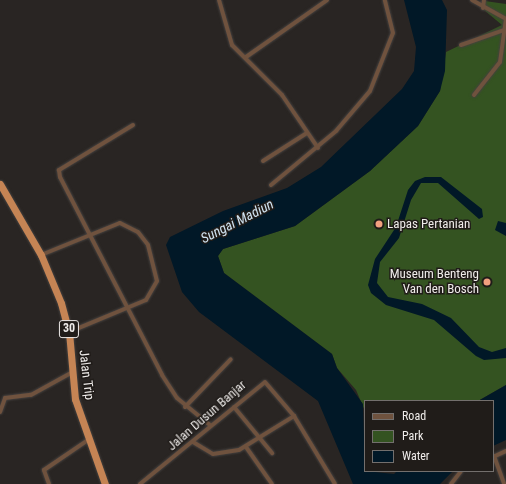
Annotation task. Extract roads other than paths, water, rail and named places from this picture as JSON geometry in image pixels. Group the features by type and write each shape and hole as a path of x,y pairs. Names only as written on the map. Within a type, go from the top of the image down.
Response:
{"highway":[{"name":"Jalan Trip","path":"0,184 41,255 69,332 71,373 88,440 105,484"}],"street":[{"path":"219,0 229,40 282,95 318,148"},
{"path":"270,185 318,148 361,104 377,77 393,33 385,0"},
{"path":"472,0 483,8 506,19 498,65 474,95"},
{"path":"483,8 484,0"},
{"path":"246,57 324,1"},
{"path":"461,46 504,30"},
{"path":"132,125 99,149 59,170 60,177 127,311 162,375 185,406 210,425"},
{"path":"263,161 307,133"},
{"path":"41,255 91,237 120,223 138,232 148,245 157,283 143,303 127,311 69,332"},
{"path":"185,406 231,360"},
{"path":"0,412 5,398 31,395 71,373"},
{"name":"Jalan Dusun Banjar","path":"140,484 192,442 210,425 265,382 294,416 335,484"},
{"path":"234,407 261,437 272,453"},
{"path":"192,442 214,455 246,447 294,416"},
{"path":"49,484 44,470 88,440"},
{"path":"246,447 272,484"},
{"path":"494,456 506,451"},
{"path":"494,459 504,484"},
{"path":"451,484 460,472"}],"water":[{"name":"Sungai Madiun","path":"404,0 442,0 447,10 445,71 440,91 418,126 370,171 295,226 223,249 218,256 224,273 332,354 337,368 363,404 364,472 394,474 396,472 452,472 440,484 353,484 318,401 199,312 182,292 166,245 170,237 223,211 287,188 321,167 402,89 414,71 416,47"},
{"path":"425,177 441,177 482,209 483,217 479,219 438,183 421,183 411,200 399,238 380,262 377,283 388,297 422,304 451,318 479,347 492,352 506,348 506,358 484,360 476,356 434,320 386,305 371,293 368,285 375,259 396,227 408,190 415,181"},
{"path":"498,221 506,223 506,236 495,230"},
{"path":"506,385 506,440 494,446 494,400 480,400"}],"place":[{"name":"Lapas Pertanian","path":"379,224"},
{"name":"Museum Benteng Van den Bosch","path":"487,282"}]}
